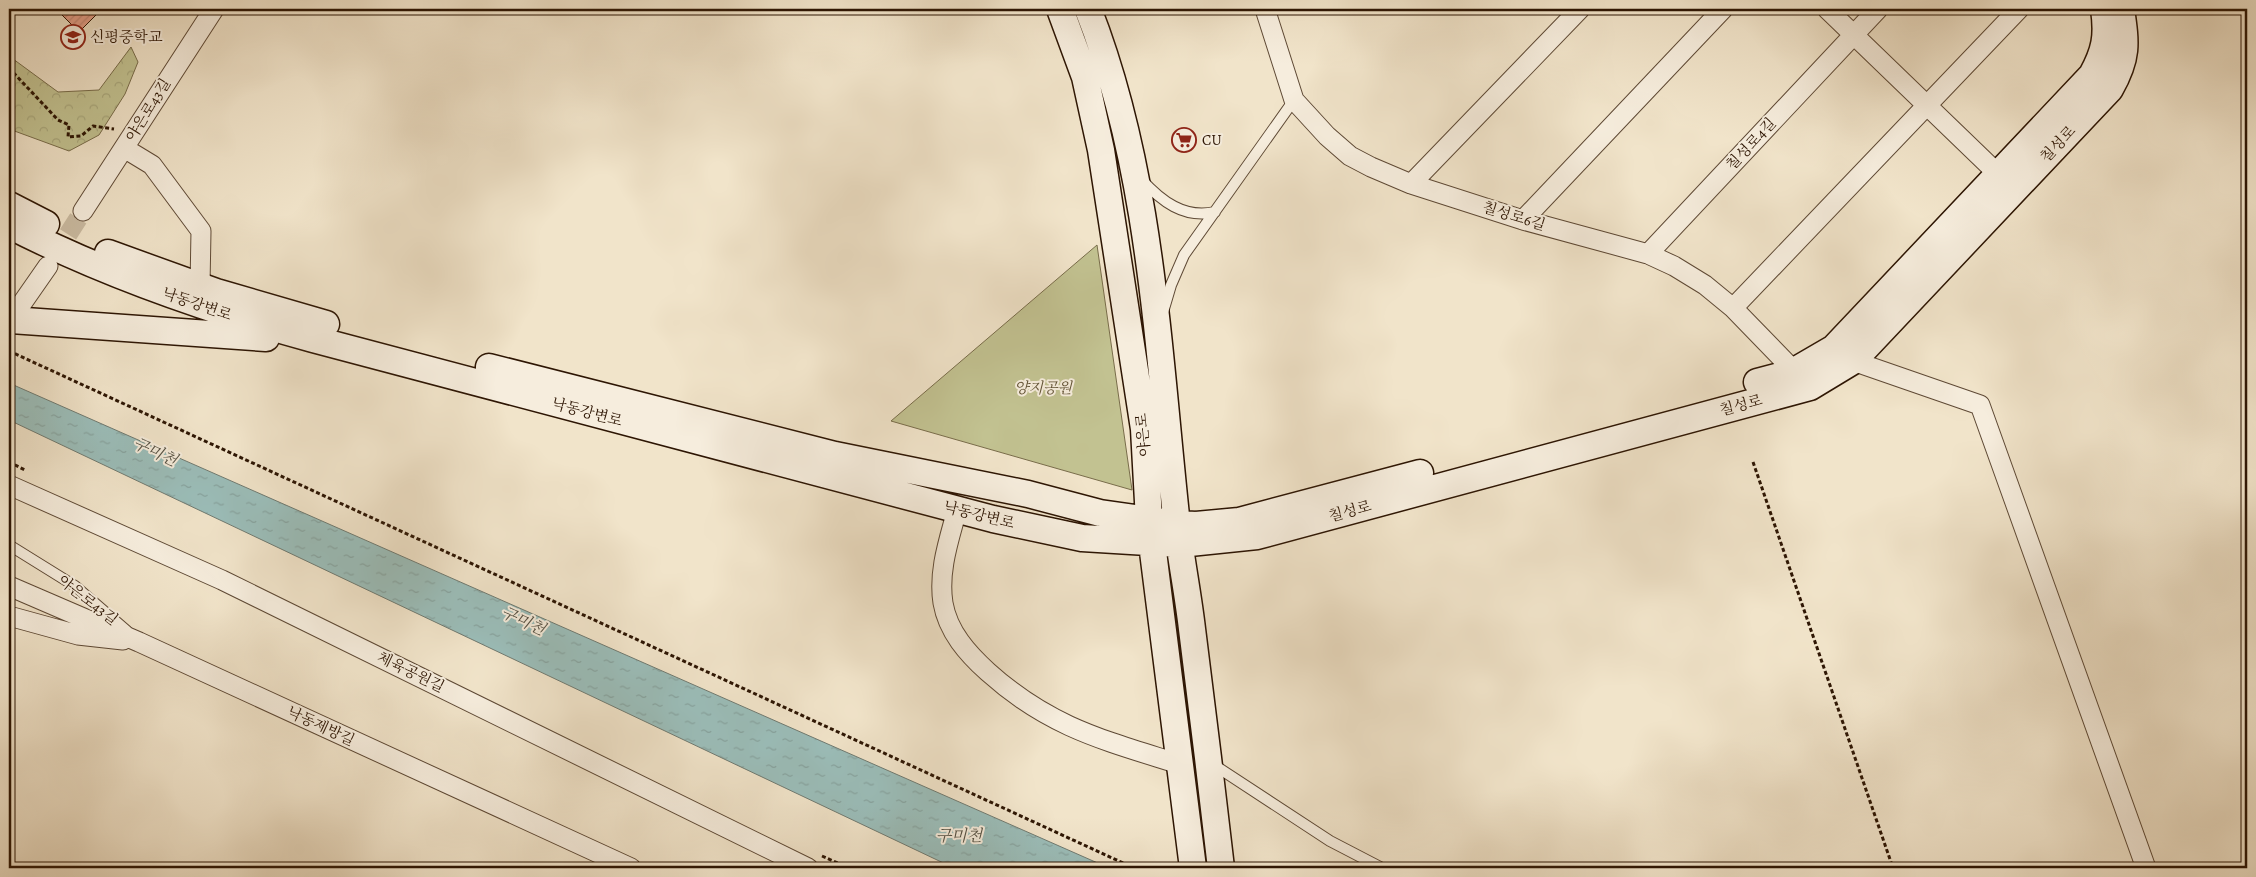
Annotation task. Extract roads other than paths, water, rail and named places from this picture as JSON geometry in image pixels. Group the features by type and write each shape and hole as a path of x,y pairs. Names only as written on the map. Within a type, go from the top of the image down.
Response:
{"main road":[{"name":"야은로","path":"1060,9 1085,77 1101,150 1144,429 1149,520 1192,868"},
{"name":"야은로","path":"1088,9 1118,102 1133,169 1158,334 1178,534 1221,868"},
{"name":"칠성로","path":"1844,354 1998,174 2092,75 2103,54 2107,27 2104,9"},
{"name":"칠성로","path":"1178,534 1257,536 1802,379 1844,354 2110,89 2122,68 2125,41 2121,9"},
{"name":"낙동강변로","path":"9,205 99,250 200,286 346,330 835,455 1028,494 1100,513 1149,520 1178,534"},
{"name":"낙동강변로","path":"9,225 81,260 145,286 230,316 957,510 1082,538 1178,534"},
{"path":"10,320 336,345"}],"street":[{"name":"야은로43길","path":"83,211 214,9"},
{"name":"칠성로6길","path":"1266,9 1294,100 1326,136 1350,156 1411,184 1522,220 1648,254 1674,266 1705,285 1733,308 1802,379"},
{"path":"1411,184 1580,9"},
{"path":"1522,220 1723,9"},
{"path":"1828,9 1998,174"},
{"path":"1854,34 1878,9"},
{"path":"1733,308 2020,9"},
{"name":"칠성로4길","path":"1648,254 1854,34"},
{"path":"127,143 152,165 201,231 200,286"},
{"path":"10,320 48,266"},
{"path":"1844,354 1980,406 2146,868"},
{"name":"체육공원길","path":"9,485 222,580 808,868"},
{"path":"957,510 944,558 943,604 956,637 971,657 1028,705 1050,718 1180,771"},
{"name":"낙동제방길","path":"9,586 139,642 632,868"},
{"path":"9,616 78,635 139,642"}],"lane":[{"path":"1158,334 1171,285 1184,255 1294,100"},
{"path":"1133,169 1164,201 1184,212 1202,215 1215,212"},
{"name":"야은로43길","path":"9,545 75,586 139,642"},
{"path":"1208,762 1330,841 1382,868"}],"water":[{"name":"구미천","path":"9,383 1109,868 954,868 9,420"}],"tunnel":[{"path":"53,258 83,211"}],"place":[{"name":"신평중학교","path":"73,37"},
{"name":"CU","path":"1184,140"}],"park label":[{"name":"양지공원","path":"1043,388"}]}
